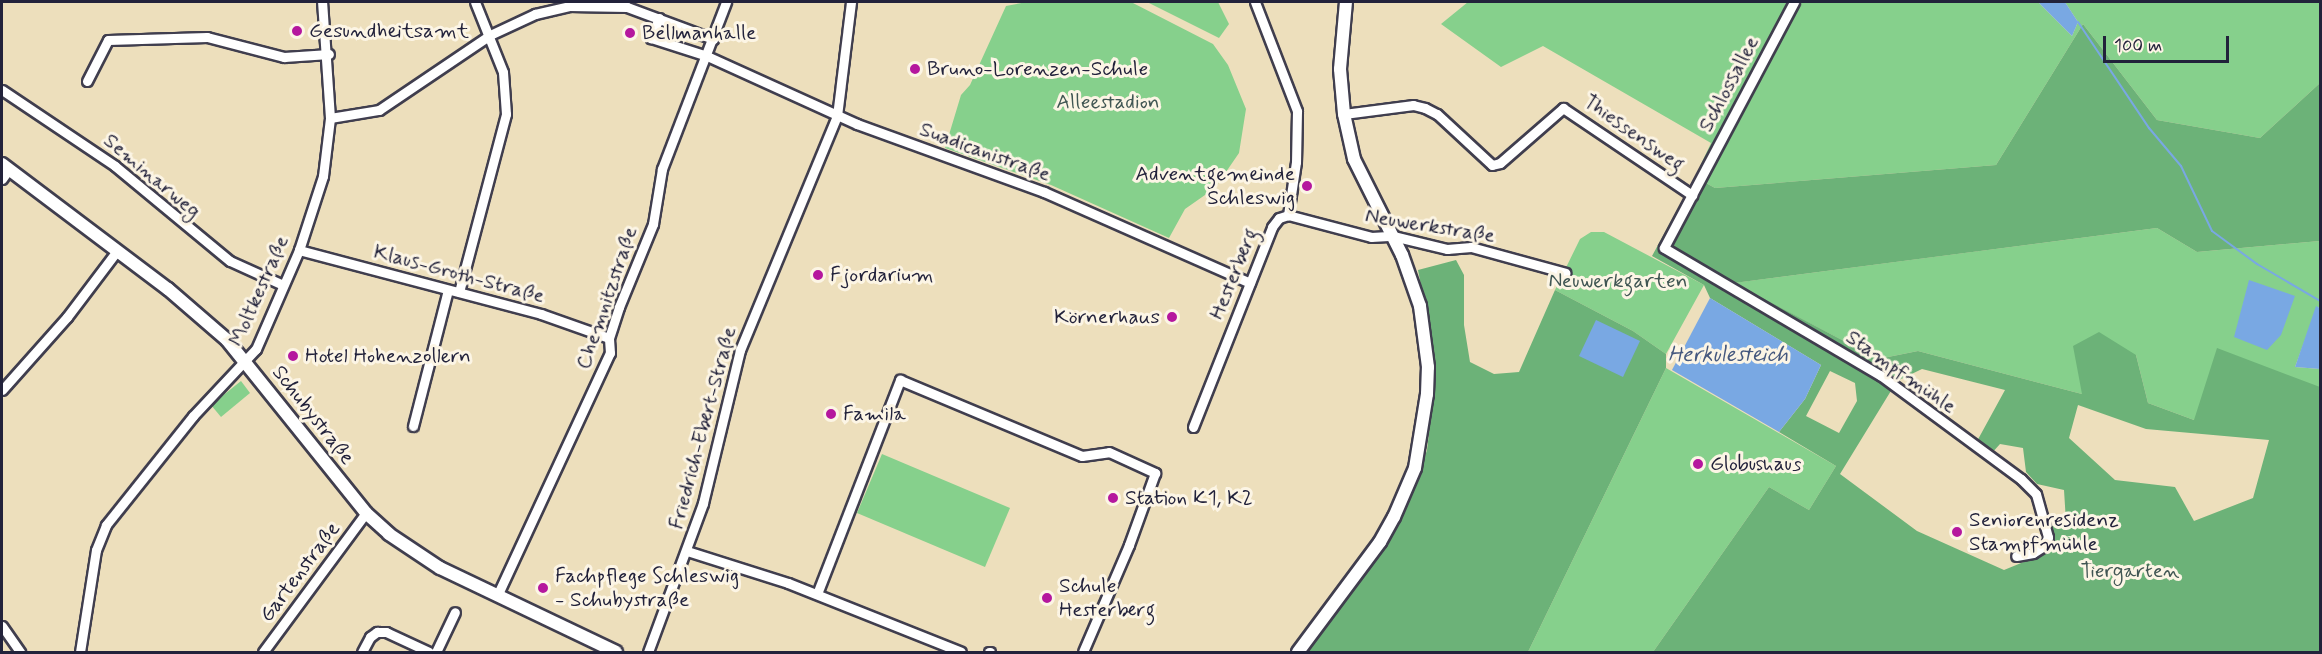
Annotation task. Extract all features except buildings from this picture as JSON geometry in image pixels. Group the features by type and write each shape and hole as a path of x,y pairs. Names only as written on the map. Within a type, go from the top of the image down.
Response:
{"street":[{"name":"Moltkestraße","path":"80,652 96,550 111,518 193,416 247,362 299,250 322,176 330,118 329,54 322,2"},
{"path":"459,292 506,114 503,72 475,2"},
{"name":"Chemnitzstraße","path":"497,596 610,353 609,338 652,224 662,169 726,2"},
{"name":"Friedrich-Ebert-Straße","path":"648,652 687,551 740,350 837,116 851,2"},
{"name":"Hesterberg","path":"1193,427 1272,227 1279,218 1288,215 1296,162 1297,111 1255,2"},
{"path":"1298,652 1380,542 1408,487 1418,458 1428,367 1420,306 1393,236 1354,159 1344,114 1340,69 1346,2"},
{"name":"Schlossallee","path":"1664,248 1794,2"},
{"path":"330,118 379,110 490,35 535,14 570,4 609,4 659,18 713,39"},
{"name":"Suadicanistraße","path":"659,18 651,38 707,56 837,116 1044,192 1250,283"},
{"path":"87,81 108,39 207,37 284,57 329,54"},
{"name":"Seminarweg","path":"2,90 115,166 230,261 283,285"},
{"name":"Thiessensweg","path":"1344,114 1413,105 1425,108 1437,114 1492,165 1500,163 1563,108 1692,195"},
{"name":"Schubystraße","path":"4,171 117,251 203,317 247,362 366,513 423,557 497,596 616,652"},
{"name":"Neuwerkstraße","path":"1288,215 1371,237 1393,236 1447,249 1471,247 1566,273"},
{"name":"Stampfmühle","path":"1664,248 1880,375 2021,479 2036,494 2048,537 2044,546 2033,553 2016,556"},
{"name":"Klaus-Groth-Straße","path":"299,250 541,314 609,338"},
{"path":"2,390 67,317 117,251"},
{"path":"413,426 448,290"},
{"path":"817,594 900,380 1082,456 1109,452 1155,473 1129,545 1083,652"},
{"name":"Gartenstraße","path":"263,652 366,513"},
{"path":"687,551 817,594 961,652"},
{"path":"436,652 455,612"},
{"path":"2,626 20,652"},
{"path":"362,652 370,637 377,632 429,652"}],"green space":[{"name":"Alleestadion","path":"1027,2 1131,2 1213,44 1228,65 1246,109 1239,153 1215,188 1185,209 1169,238 1051,185 945,148 961,95 970,85 1006,6"},
{"path":"1147,2 1218,2 1229,24 1219,38"},
{"path":"1468,2 2038,2 2072,36 2078,22 2065,2 2320,2 2320,83 2260,138 2157,120 2083,24 1996,165 1715,188 1695,177 1711,143 1543,46 1501,67 1441,24"},
{"name":"Tiergarten","path":"2083,24 2157,120 2260,138 2320,83 2320,241 2197,252 2157,228 1734,283 1878,359 1918,351 2082,394 2073,346 2099,332 2136,355 2148,403 2194,420 2217,348 2320,387 2320,652 1653,652 1769,487 1809,510 1836,466 1779,432 1805,399 1821,365 1710,298 1704,285 1652,256 1695,177 1715,188 1996,165","holes":["1922,369 2005,390 1976,443 1991,454 2000,444 2023,448 2026,472 2037,484 2064,490 2066,522 2051,526 2051,546 2038,556 2004,570 1917,531 1840,474 1897,381","1830,371 1855,383 1857,401 1839,433 1806,416","2078,405 2146,429 2269,440 2253,498 2194,521 2175,487 2115,480 2069,438"]},
{"path":"2157,228 2197,252 2320,241 2320,308 2317,307 2295,367 2320,369 2320,417 2194,420 2148,403 2136,355 2082,394 1918,351 1878,359 1733,283"},
{"name":"Neuwerkgarten","path":"1591,232 1604,232 1704,285 1666,354 1633,331 1555,290 1580,239"},
{"path":"1456,260 1464,275 1464,325 1470,362 1494,374 1519,372 1555,290 1633,331 1666,354 1666,368 1528,652 1305,652 1376,556 1418,477 1427,450 1434,390 1434,355 1418,270"},
{"path":"1666,368 1836,466 1809,510 1769,487 1653,652 1528,652"},
{"path":"241,381 250,393 221,417 211,405"},
{"path":"882,454 1010,508 985,567 857,513"}],"water":[{"path":"2038,2 2065,2 2078,22 2072,36"},
{"path":"2249,280 2295,296 2281,335 2267,350 2234,337"},
{"name":"Herkulesteich","path":"1710,298 1821,365 1805,399 1779,432 1672,370"},
{"path":"2316,306 2320,308 2320,369 2295,367"},
{"path":"1596,320 1640,341 1623,377 1579,356"}],"waterway":[{"path":"2078,22 2149,128 2181,166 2212,231 2257,264 2320,301"}],"place":[{"name":"Gesundheitsamt","path":"297,31"},
{"name":"Bellmanhalle","path":"630,33"},
{"name":"Bruno-Lorenzen-Schule","path":"915,69"},
{"name":"Adventgemeinde Schleswig","path":"1307,186"},
{"name":"Fjordarium","path":"818,275"},
{"name":"Körnerhaus","path":"1172,317"},
{"name":"Hotel Hohenzollern","path":"293,356"},
{"name":"Famila","path":"831,414"},
{"name":"Globushaus","path":"1698,464"},
{"name":"Station K1, K2","path":"1113,498"},
{"name":"Seniorenresidenz Stampfmühle","path":"1957,532"},
{"name":"Fachpflege Schleswig - Schubystraße","path":"543,588"},
{"name":"Schule Hesterberg","path":"1047,598"}]}
